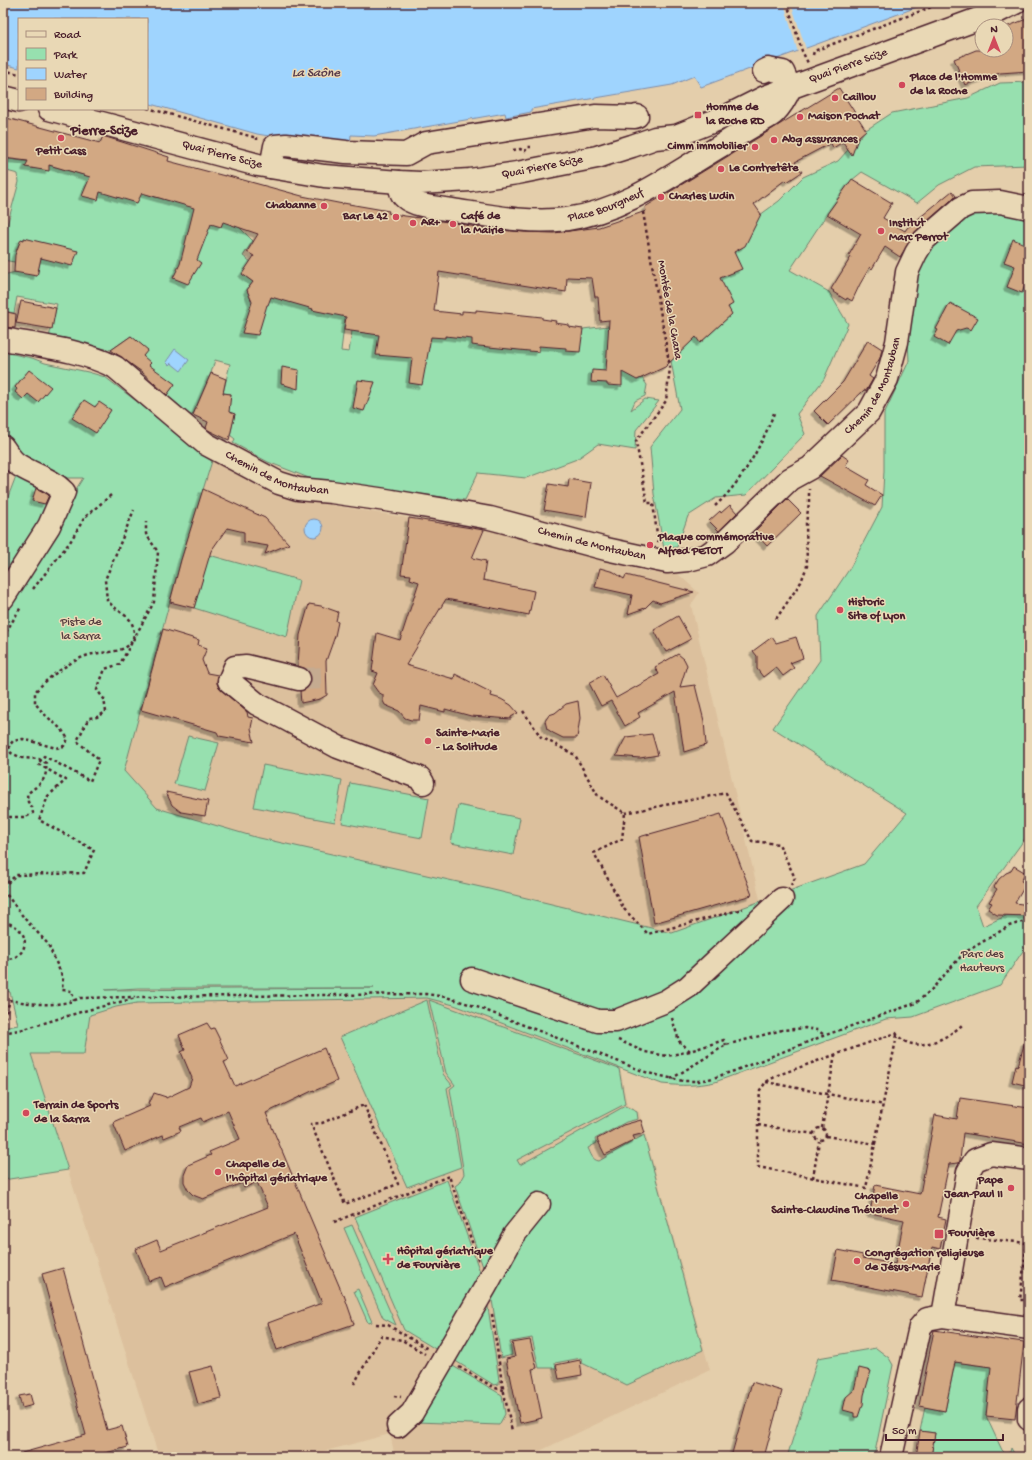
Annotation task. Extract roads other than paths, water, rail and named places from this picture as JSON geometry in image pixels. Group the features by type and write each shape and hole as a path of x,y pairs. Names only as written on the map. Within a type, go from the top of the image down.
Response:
{"street":[{"name":"Quai Pierre Scize","path":"53,110 271,167 324,176 420,183 486,178 517,174 597,157 655,138 676,136 729,115 765,97 997,12 1015,3"},
{"path":"764,71 768,69 783,72 790,88"},
{"name":"Place Bourgneuf","path":"399,182 402,195 409,201 426,206 487,216 521,221 536,221 568,219 600,212 632,199 663,182 688,165 773,114 786,98 790,88"},
{"path":"3,97 18,101"},
{"path":"271,167 275,146 286,145 346,152 406,154 426,143 595,116 637,116"},
{"name":"Chemin de Montauban","path":"3,339 80,354 103,361 115,367 206,444 279,483 298,489 331,492 424,506 490,518 606,549 667,562 684,561 707,555 725,542 790,479 810,468 869,412 887,379 897,342 907,272 924,240 961,208 972,203 1000,202 1029,208"},
{"path":"3,447 16,464 44,476 64,492 12,602"},
{"path":"299,679 246,666 240,666 235,667 229,681 257,704 338,748 420,778 423,783"},
{"path":"472,979 598,1021 616,1021 666,1001 688,987 782,899"},
{"path":"943,1316 968,1172 975,1160 991,1154 1029,1159"},
{"path":"398,1426 412,1413 514,1235 539,1204"},
{"path":"891,1457 920,1327 927,1319 943,1316 1029,1328"},
{"path":"1029,1408 1029,1419"}],"water":[{"name":"La Saône","path":"3,3 928,3 701,87 694,76 672,85 531,109 531,112 506,117 505,113 374,136 351,135 350,146 298,141 257,134 148,103 148,18 18,18 18,68 3,64"},
{"path":"175,349 189,360 181,371 171,363 169,365 166,362"},
{"path":"310,519 318,519 323,524 321,535 318,537 310,537 305,532 305,524"}],"tunnel":[{"path":"299,679 327,678"}],"place":[{"name":"Place de l'Homme de la Roche","path":"902,85"},
{"name":"Caillou","path":"835,98"},
{"name":"Homme de la Roche RD","path":"698,115"},
{"name":"Maison Pochat","path":"800,117"},
{"name":"Petit Cass","path":"61,138"},
{"name":"Abg assurances","path":"774,140"},
{"name":"Cimm immobilier","path":"755,147"},
{"name":"Le Contretête","path":"721,169"},
{"name":"Charles Ludin","path":"661,197"},
{"name":"Chabanne","path":"324,206"},
{"name":"Bar Le 42","path":"396,217"},
{"name":"AR+","path":"413,223"},
{"name":"Café de la Mairie","path":"453,224"},
{"name":"Institut Marc Perrot","path":"881,231"},
{"name":"Plaque commémorative Alfred PETOT","path":"650,545"},
{"name":"Historic Site of Lyon","path":"840,610"},
{"name":"Sainte-Marie - La Solitude","path":"428,741"},
{"name":"Terrain de Sports de la Sarra","path":"26,1113"},
{"name":"Chapelle de l'hôpital gériatrique","path":"218,1172"},
{"name":"Pape Jean-Paul II","path":"1011,1188"},
{"name":"Chapelle Sainte-Claudine Thévenet","path":"906,1204"},
{"name":"Fourvière","path":"939,1234"},
{"name":"Hôpital gériatrique de Fourvière","path":"388,1259"},
{"name":"Congrégation religieuse de Jésus-Marie","path":"857,1261"}],"district":[{"name":"Pierre-Scize","path":"104,131"}],"park label":[{"name":"Piste de la Sarra","path":"81,630"},
{"name":"Parc des Hauteurs","path":"982,962"}]}
